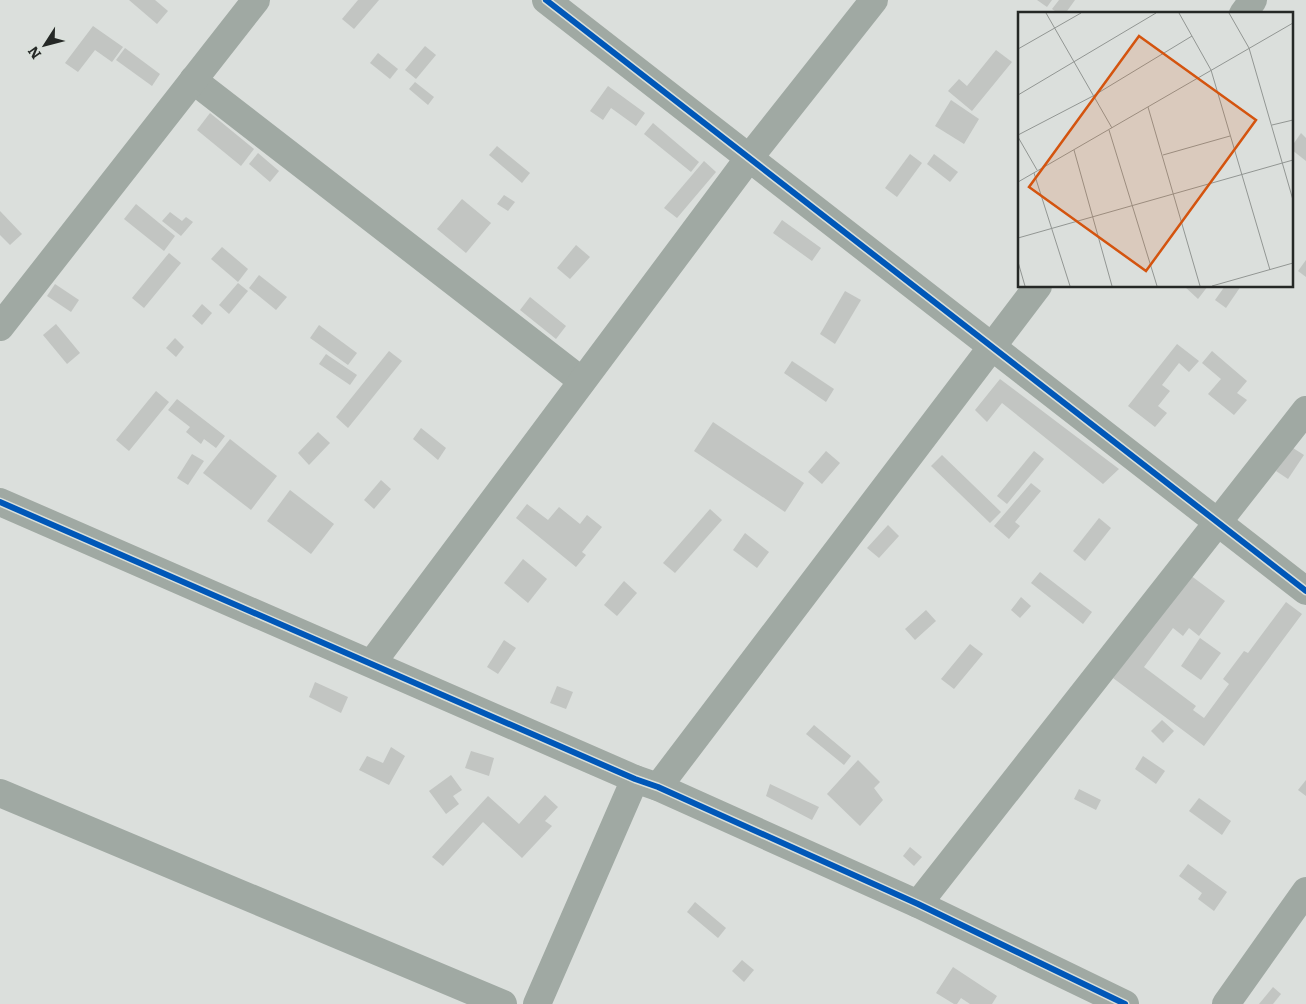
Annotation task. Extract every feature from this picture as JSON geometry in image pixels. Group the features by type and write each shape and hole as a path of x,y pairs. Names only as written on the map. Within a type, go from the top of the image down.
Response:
{"street":[{"path":"0,327 256,0"},
{"path":"546,0 1306,591"},
{"path":"372,663 749,158 874,0"},
{"path":"1244,12 1253,0"},
{"path":"194,80 582,381"},
{"path":"537,1004 647,783 993,346 1036,288"},
{"path":"918,904 1306,410"},
{"path":"0,502 647,783 918,904 1125,1004"},
{"path":"0,793 503,1004"},
{"path":"1226,1004 1306,892"}],"building":[{"path":"129,0 155,0 168,11 157,24"},
{"path":"358,0 379,0 354,29 342,19"},
{"path":"1037,0 1052,0 1047,7"},
{"path":"1059,0 1075,0 1066,12 1056,12 1052,9"},
{"path":"93,26 123,47 112,62 95,50 78,72 65,63"},
{"path":"425,46 436,55 416,79 405,70"},
{"path":"125,48 160,74 152,86 116,60"},
{"path":"996,50 1012,62 972,111 948,91 959,79 967,86"},
{"path":"378,53 398,69 390,79 370,63"},
{"path":"415,82 434,97 428,105 409,89"},
{"path":"608,86 645,113 636,126 611,108 603,120 590,111"},
{"path":"951,100 979,119 964,144 935,126"},
{"path":"210,113 254,149 241,166 197,130"},
{"path":"653,123 699,162 691,172 644,134"},
{"path":"1301,133 1306,138 1306,161 1294,152 1294,143"},
{"path":"497,146 530,173 522,183 489,155"},
{"path":"258,153 279,171 270,182 249,164"},
{"path":"910,154 922,163 897,197 885,188"},
{"path":"934,154 958,172 950,182 927,164"},
{"path":"704,161 716,172 677,218 664,208"},
{"path":"504,195 515,202 508,211 497,204"},
{"path":"462,199 491,223 466,253 437,229"},
{"path":"136,204 175,236 164,251 124,219"},
{"path":"0,211 22,234 10,245 0,235"},
{"path":"170,212 182,221 186,217 193,222 181,236 162,221"},
{"path":"782,220 821,248 812,261 773,233"},
{"path":"576,245 590,257 570,279 557,268"},
{"path":"222,247 248,269 238,282 211,259"},
{"path":"169,253 181,263 144,308 132,298"},
{"path":"1306,260 1306,277 1298,271"},
{"path":"259,275 287,297 276,310 249,288"},
{"path":"238,283 248,291 229,314 219,305"},
{"path":"55,284 79,300 71,312 47,296"},
{"path":"1186,288 1206,288 1198,299"},
{"path":"1224,288 1240,288 1226,308 1215,300"},
{"path":"845,291 861,300 835,344 820,334"},
{"path":"530,297 566,326 556,339 520,310"},
{"path":"202,304 212,313 202,325 192,316"},
{"path":"56,324 80,353 67,364 43,335"},
{"path":"319,325 357,353 348,365 310,338"},
{"path":"175,338 184,347 176,357 166,348"},
{"path":"1177,344 1199,361 1189,372 1179,363 1162,385 1170,391 1158,406 1167,413 1155,427 1128,406"},
{"path":"389,351 402,361 348,428 336,417"},
{"path":"1212,351 1247,381 1237,393 1247,400 1234,415 1208,394 1221,379 1202,363"},
{"path":"326,354 357,375 350,385 319,364"},
{"path":"792,361 834,389 826,402 784,373"},
{"path":"1000,379 1119,469 1103,484 1002,403 987,422 975,410"},
{"path":"156,391 169,402 129,451 116,440"},
{"path":"177,399 225,436 216,448 204,439 201,444 186,432 190,427 168,410"},
{"path":"713,422 804,483 785,512 694,451"},
{"path":"421,428 446,448 438,460 413,439"},
{"path":"318,432 330,443 309,465 298,453"},
{"path":"230,439 277,476 251,510 203,473"},
{"path":"1293,448 1304,455 1288,479 1276,471"},
{"path":"826,451 840,463 822,484 808,472"},
{"path":"1034,451 1044,459 1007,504 997,496"},
{"path":"192,454 204,461 188,485 177,478"},
{"path":"942,455 1001,512 990,523 931,466"},
{"path":"381,480 391,489 374,509 364,500"},
{"path":"1031,483 1041,491 1015,522 1020,526 1009,539 994,526"},
{"path":"290,490 334,524 311,554 267,521"},
{"path":"527,504 548,520 559,507 580,524 587,515 602,527 582,552 586,555 576,567 516,518"},
{"path":"710,509 722,520 675,573 663,563"},
{"path":"1099,518 1111,528 1085,561 1073,551"},
{"path":"888,525 899,536 879,558 867,548"},
{"path":"745,533 769,552 757,568 733,550"},
{"path":"523,559 547,579 528,603 504,583"},
{"path":"1040,572 1092,612 1083,624 1031,583"},
{"path":"1190,575 1225,601 1199,636 1189,628 1183,636 1173,628 1144,667 1196,706 1193,710 1204,718 1229,684 1223,679 1244,651 1248,653 1286,602 1302,614 1204,746 1113,678"},
{"path":"624,581 637,593 617,616 604,605"},
{"path":"1021,597 1031,606 1020,618 1011,610"},
{"path":"926,610 936,621 915,640 905,629"},
{"path":"1200,638 1221,653 1201,680 1181,666"},
{"path":"504,640 516,648 498,674 487,667"},
{"path":"970,644 983,654 954,689 941,679"},
{"path":"315,682 348,697 341,713 309,697"},
{"path":"557,686 573,692 566,709 550,703"},
{"path":"1162,720 1174,731 1163,743 1151,731"},
{"path":"814,725 851,756 844,765 806,734"},
{"path":"391,747 405,756 389,785 359,770 367,756 383,763"},
{"path":"471,751 494,758 489,776 465,768"},
{"path":"1143,756 1165,771 1156,784 1135,769"},
{"path":"858,760 880,782 874,788 883,800 860,826 827,794"},
{"path":"451,775 462,790 453,796 459,804 446,814 429,791"},
{"path":"1306,780 1306,796 1298,790"},
{"path":"770,784 819,807 812,820 766,796"},
{"path":"1079,789 1101,800 1096,810 1074,799"},
{"path":"545,795 558,807 545,821 552,826 522,858 483,822 443,866 432,857 488,796 519,824"},
{"path":"1199,798 1231,821 1222,835 1189,811"},
{"path":"910,847 922,857 914,866 903,856"},
{"path":"1188,864 1227,892 1214,911 1198,899 1202,893 1179,876"},
{"path":"695,902 726,928 718,938 687,912"},
{"path":"742,960 754,970 744,982 732,971"},
{"path":"953,967 997,996 992,1004 970,1004 961,998 957,1004 954,1004 936,993"},
{"path":"1273,987 1281,994 1273,1004 1259,1004"}],"cycle path":[{"path":"546,0 1306,591"},
{"path":"0,502 635,779 658,787 918,904 1125,1004"}]}
